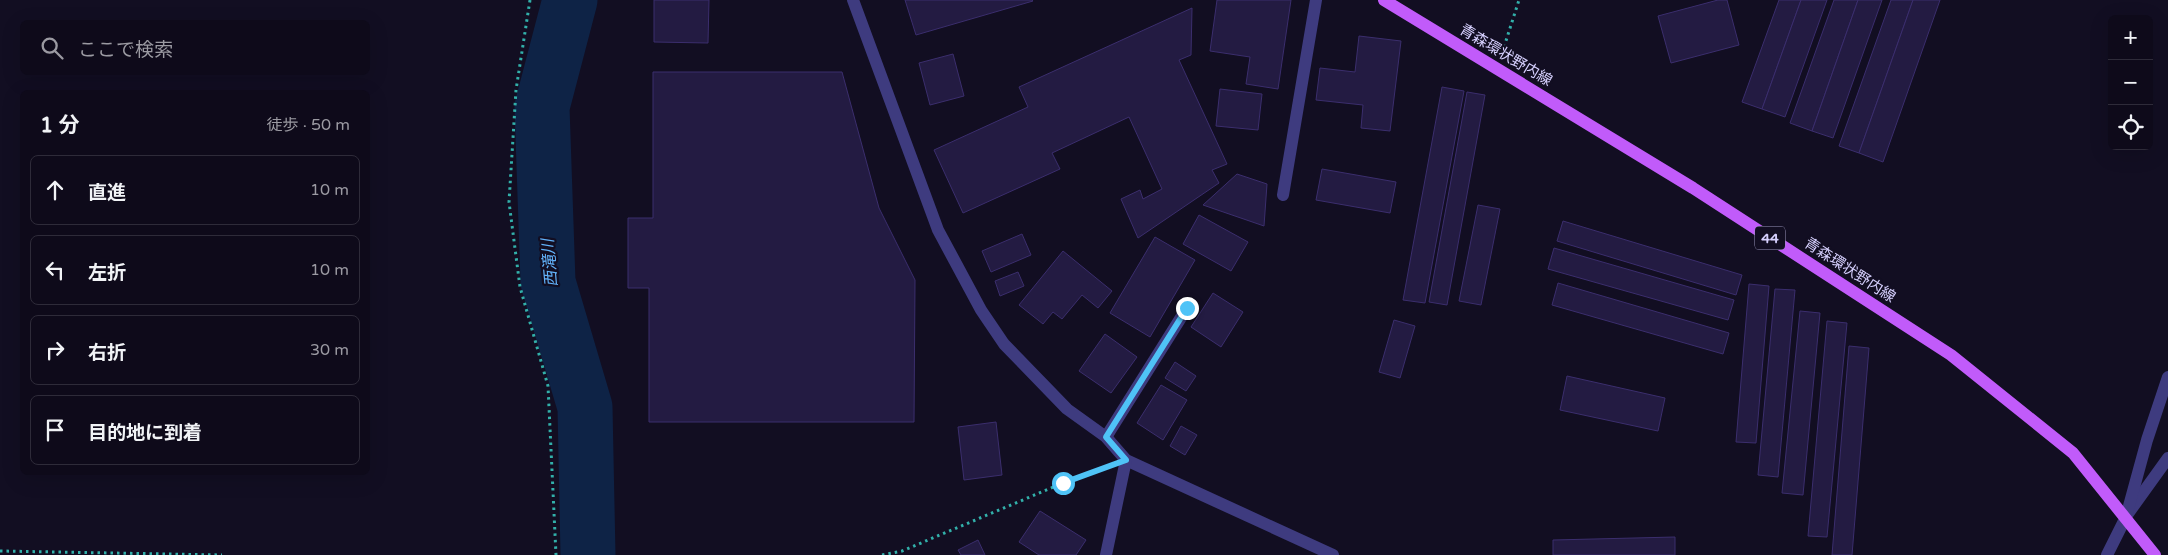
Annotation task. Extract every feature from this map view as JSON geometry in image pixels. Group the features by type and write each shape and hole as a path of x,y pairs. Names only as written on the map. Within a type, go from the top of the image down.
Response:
{"main road":[{"name":"青森環状野内線","path":"1384,0 1693,188 1951,355 2073,453 2155,555"}],"street":[{"path":"853,0 938,230 981,310 1004,344 1067,409 1106,437 1126,460 1334,555"},
{"path":"1283,195 1316,0"},
{"path":"1106,437 1187,308"},
{"path":"2126,517 2147,440 2168,377"},
{"path":"2107,555 2126,517 2168,458"},
{"path":"1106,555 1126,460"}],"path":[{"path":"530,0 516,90 509,202 520,287 548,386 556,555"},
{"path":"1497,68 1519,0"},
{"path":"882,555 902,551 1063,483 1126,460"},
{"path":"0,551 222,555"}],"building":[{"path":"654,0 709,0 708,43 654,42"},
{"path":"905,0 1032,0 1033,1 916,35"},
{"path":"1217,0 1291,0 1278,89 1246,84 1250,57 1210,51"},
{"path":"1718,0 1727,0 1739,45 1671,63 1658,16"},
{"path":"1779,0 1801,0 1762,109 1742,102"},
{"path":"1801,0 1827,0 1785,117 1762,109"},
{"path":"1834,0 1858,0 1812,131 1790,123"},
{"path":"1858,0 1882,0 1833,138 1812,131"},
{"path":"1891,0 1913,0 1859,153 1839,146"},
{"path":"1913,0 1940,0 1883,162 1859,153"},
{"path":"1192,8 1191,55 1179,60 1227,164 1212,170 1219,183 1138,238 1121,199 1140,190 1143,199 1162,189 1129,117 1052,153 1060,169 963,213 934,150 1028,107 1019,87"},
{"path":"1359,36 1401,41 1390,131 1361,128 1363,105 1316,100 1320,68 1355,72"},
{"path":"953,54 964,96 930,105 919,63"},
{"path":"653,72 842,72 879,208 915,280 914,422 649,422 649,288 628,288 628,218 653,218"},
{"path":"1442,87 1464,91 1425,303 1403,300"},
{"path":"1220,89 1262,94 1258,130 1216,126"},
{"path":"1467,92 1485,95 1447,305 1429,302"},
{"path":"1322,169 1396,182 1390,213 1316,200"},
{"path":"1237,174 1267,184 1264,226 1203,205"},
{"path":"1478,205 1500,209 1481,305 1459,301"},
{"path":"1199,215 1248,242 1231,271 1183,244"},
{"path":"1563,221 1742,275 1736,295 1557,241"},
{"path":"1022,234 1031,255 991,272 982,251"},
{"path":"1155,237 1195,260 1150,337 1110,313"},
{"path":"1554,248 1734,300 1728,320 1548,269"},
{"path":"1063,251 1112,291 1098,308 1082,295 1062,319 1053,312 1043,324 1019,305"},
{"path":"1018,272 1024,286 1000,296 995,281"},
{"path":"1558,283 1729,333 1723,354 1552,305"},
{"path":"1749,284 1769,286 1756,443 1736,442"},
{"path":"1775,289 1795,290 1778,477 1758,475"},
{"path":"1213,293 1243,312 1221,347 1191,327"},
{"path":"1800,311 1820,313 1803,495 1782,493"},
{"path":"1394,320 1415,326 1400,378 1379,372"},
{"path":"1827,321 1847,323 1827,537 1808,536"},
{"path":"1105,334 1137,357 1111,393 1079,371"},
{"path":"1849,346 1869,348 1852,555 1832,555"},
{"path":"1175,362 1196,376 1186,391 1165,378"},
{"path":"1567,376 1665,398 1658,431 1560,410"},
{"path":"1161,385 1187,400 1163,440 1137,423"},
{"path":"996,422 1002,475 964,480 958,427"},
{"path":"1181,426 1197,435 1185,455 1170,446"},
{"path":"1040,511 1086,540 1076,555 1039,555 1019,542"},
{"path":"1675,537 1675,555 1553,555 1553,540"},
{"path":"978,540 985,555 961,555 958,550"}],"waterway":[{"name":"西滝川","path":"570,0 542,107 548,282 585,407 588,555"}],"route":[{"path":"1063,483 1126,460 1106,437 1187,308"}]}
